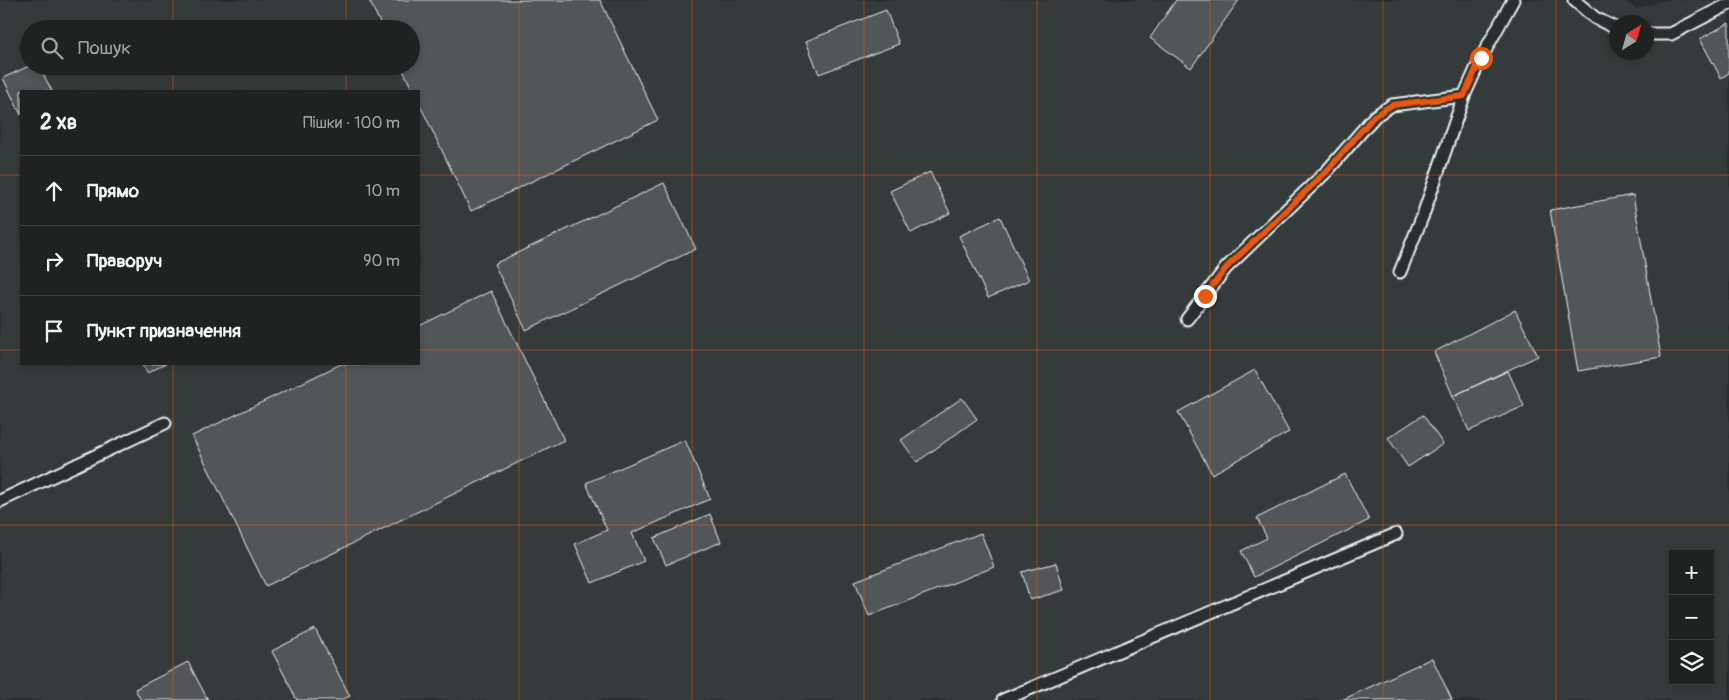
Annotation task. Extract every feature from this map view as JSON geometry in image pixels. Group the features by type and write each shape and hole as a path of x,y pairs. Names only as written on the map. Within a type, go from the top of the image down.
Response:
{"lane":[{"path":"1400,272 1423,215 1464,96 1481,58 1513,0"},
{"path":"1574,0 1595,18 1609,25"},
{"path":"1654,34 1671,34 1729,4"},
{"path":"1187,319 1226,268 1327,171 1374,116 1392,105 1464,96"},
{"path":"0,501 164,422"},
{"path":"1003,700 1396,534"}],"shaded area":[{"path":"0,0 1624,0 1636,9 1665,0 1729,0 1729,700 0,700"}],"building":[{"path":"369,0 600,0 658,120 471,211 420,105 420,90 413,90 405,75 420,75 420,20 379,20"},
{"path":"1176,0 1239,0 1191,68 1150,38"},
{"path":"886,10 899,44 819,74 806,41"},
{"path":"1729,23 1729,73 1721,78 1700,39"},
{"path":"20,70 20,75 44,75 51,90 20,90 20,113 3,78"},
{"path":"930,172 950,213 911,233 890,191"},
{"path":"664,183 696,249 526,330 494,264"},
{"path":"1633,195 1661,357 1578,371 1550,210"},
{"path":"1000,217 1029,280 988,298 959,236"},
{"path":"491,291 564,440 266,586 192,436 339,365 420,365 420,326"},
{"path":"1515,310 1538,356 1453,396 1434,352"},
{"path":"143,365 164,365 147,373"},
{"path":"1255,370 1289,432 1212,474 1178,412"},
{"path":"1508,371 1524,406 1469,431 1453,396"},
{"path":"962,398 977,419 917,462 901,440"},
{"path":"1423,415 1443,444 1408,467 1388,438"},
{"path":"685,440 710,499 632,533 644,561 592,583 575,544 607,530 586,483"},
{"path":"1345,474 1369,520 1254,577 1241,551 1267,538 1257,518"},
{"path":"710,514 721,542 666,565 654,538"},
{"path":"981,533 994,567 869,616 855,581"},
{"path":"1056,563 1064,590 1030,600 1022,572"},
{"path":"315,629 350,696 341,700 297,700 272,651"},
{"path":"1432,658 1452,700 1342,700"},
{"path":"188,662 208,700 141,700 135,689"}],"route":[{"path":"1205,296 1226,268 1327,171 1374,116 1392,105 1464,96 1481,58"}]}
